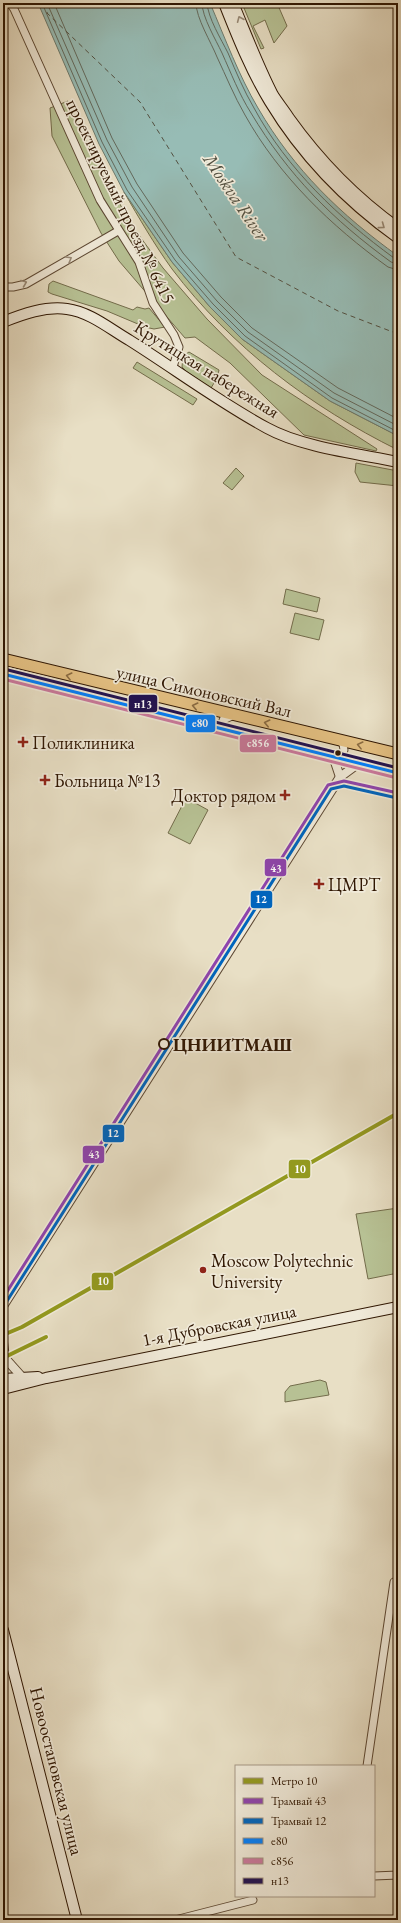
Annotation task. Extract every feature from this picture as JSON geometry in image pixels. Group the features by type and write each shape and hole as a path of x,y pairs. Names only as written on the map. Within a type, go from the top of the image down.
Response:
{"main road":[{"path":"224,3 254,64 270,102 334,184 376,222 398,238"},
{"path":"233,3 254,64"},
{"path":"298,136 367,204 398,228"},
{"name":"Крутицкая набережная","path":"3,322 32,311 55,309 79,312 98,321 266,433 312,451 398,468"},
{"name":"Крутицкая набережная","path":"3,329 32,318 56,315 72,316 97,327 171,370 267,429 290,438 398,462"},
{"name":"улица Симоновский Вал","path":"3,659 398,754"},
{"name":"улица Симоновский Вал","path":"3,674 229,732 398,773"},
{"name":"1-я Дубровская улица","path":"3,1389 46,1378 393,1308"},
{"name":"1-я Дубровская улица","path":"3,1379 22,1377 46,1378"},
{"name":"Новоостаповская улица","path":"3,1630 77,1920"}],"street":[{"name":"проектируемый проезд № 6415","path":"10,3 14,8 100,200 138,262 153,303 174,335 179,347 171,370"},
{"path":"3,288 13,288 26,284 118,231"},
{"path":"229,732 223,728 223,722 226,717 233,715"},
{"path":"337,739 343,744 344,750 340,756 333,756 340,777"},
{"path":"3,1306 340,777 359,763"},
{"path":"3,1342 4,1362 22,1377"},
{"path":"367,1765 394,1582"},
{"path":"375,1876 398,1875"},
{"path":"175,1920 254,1900"}],"green space":[{"path":"257,3 269,3 269,5 277,3 287,26 274,43 265,20 253,26 264,48 261,49 244,8"},
{"path":"68,101 80,129 130,223 163,268 207,319 262,375 377,449 376,451 304,435 230,363 195,337 185,338 119,261 101,233 52,136 50,108"},
{"path":"124,192 172,262 210,307 242,339 330,401 398,436 398,450 334,415 274,373 246,349 195,297 172,269 153,241"},
{"path":"53,281 133,310 137,307 145,309 149,308 165,327 154,329 145,327 107,311 52,294 48,292 49,284"},
{"path":"189,352 219,370 217,378 211,388 182,367 183,356"},
{"path":"137,362 197,399 193,405 133,368"},
{"path":"356,463 398,471 398,486 360,482 355,472"},
{"path":"236,468 244,476 232,490 223,483"},
{"path":"286,589 320,598 317,612 283,604"},
{"path":"295,613 324,620 319,640 290,633"},
{"path":"186,798 208,810 190,844 168,833"},
{"path":"398,1208 398,1273 368,1279 356,1214"},
{"path":"320,1380 326,1382 329,1395 285,1402 285,1392 290,1386"}],"water":[{"name":"Moskva River","path":"38,3 210,3 232,57 251,96 287,152 338,208 398,256 398,436 330,401 242,339 210,307 172,262 124,192 99,144"}],"ferry route":[{"path":"48,3 47,13 140,102 236,257 338,311 398,334"}],"metro line":[{"name":"10","path":"3,1335 22,1327 398,1113"},
{"name":"10","path":"3,1358 46,1337"}],"tram line":[{"name":"43","path":"3,1298 328,785 344,781 398,793"},
{"name":"12","path":"7,1301 331,789 344,786 397,798"}],"transit line":[{"name":"н13","path":"4,669 398,768"},
{"name":"е80","path":"3,674 398,773"},
{"name":"с856","path":"3,679 397,778"}],"place":[{"name":"Поликлиника","path":"23,742"},
{"name":"Больница №13","path":"45,780"},
{"name":"Доктор рядом","path":"285,795"},
{"name":"ЦМРТ","path":"319,884"},
{"name":"ЦНИИТМАШ","path":"164,1044"},
{"name":"Moscow Polytechnic University","path":"203,1270"}]}
